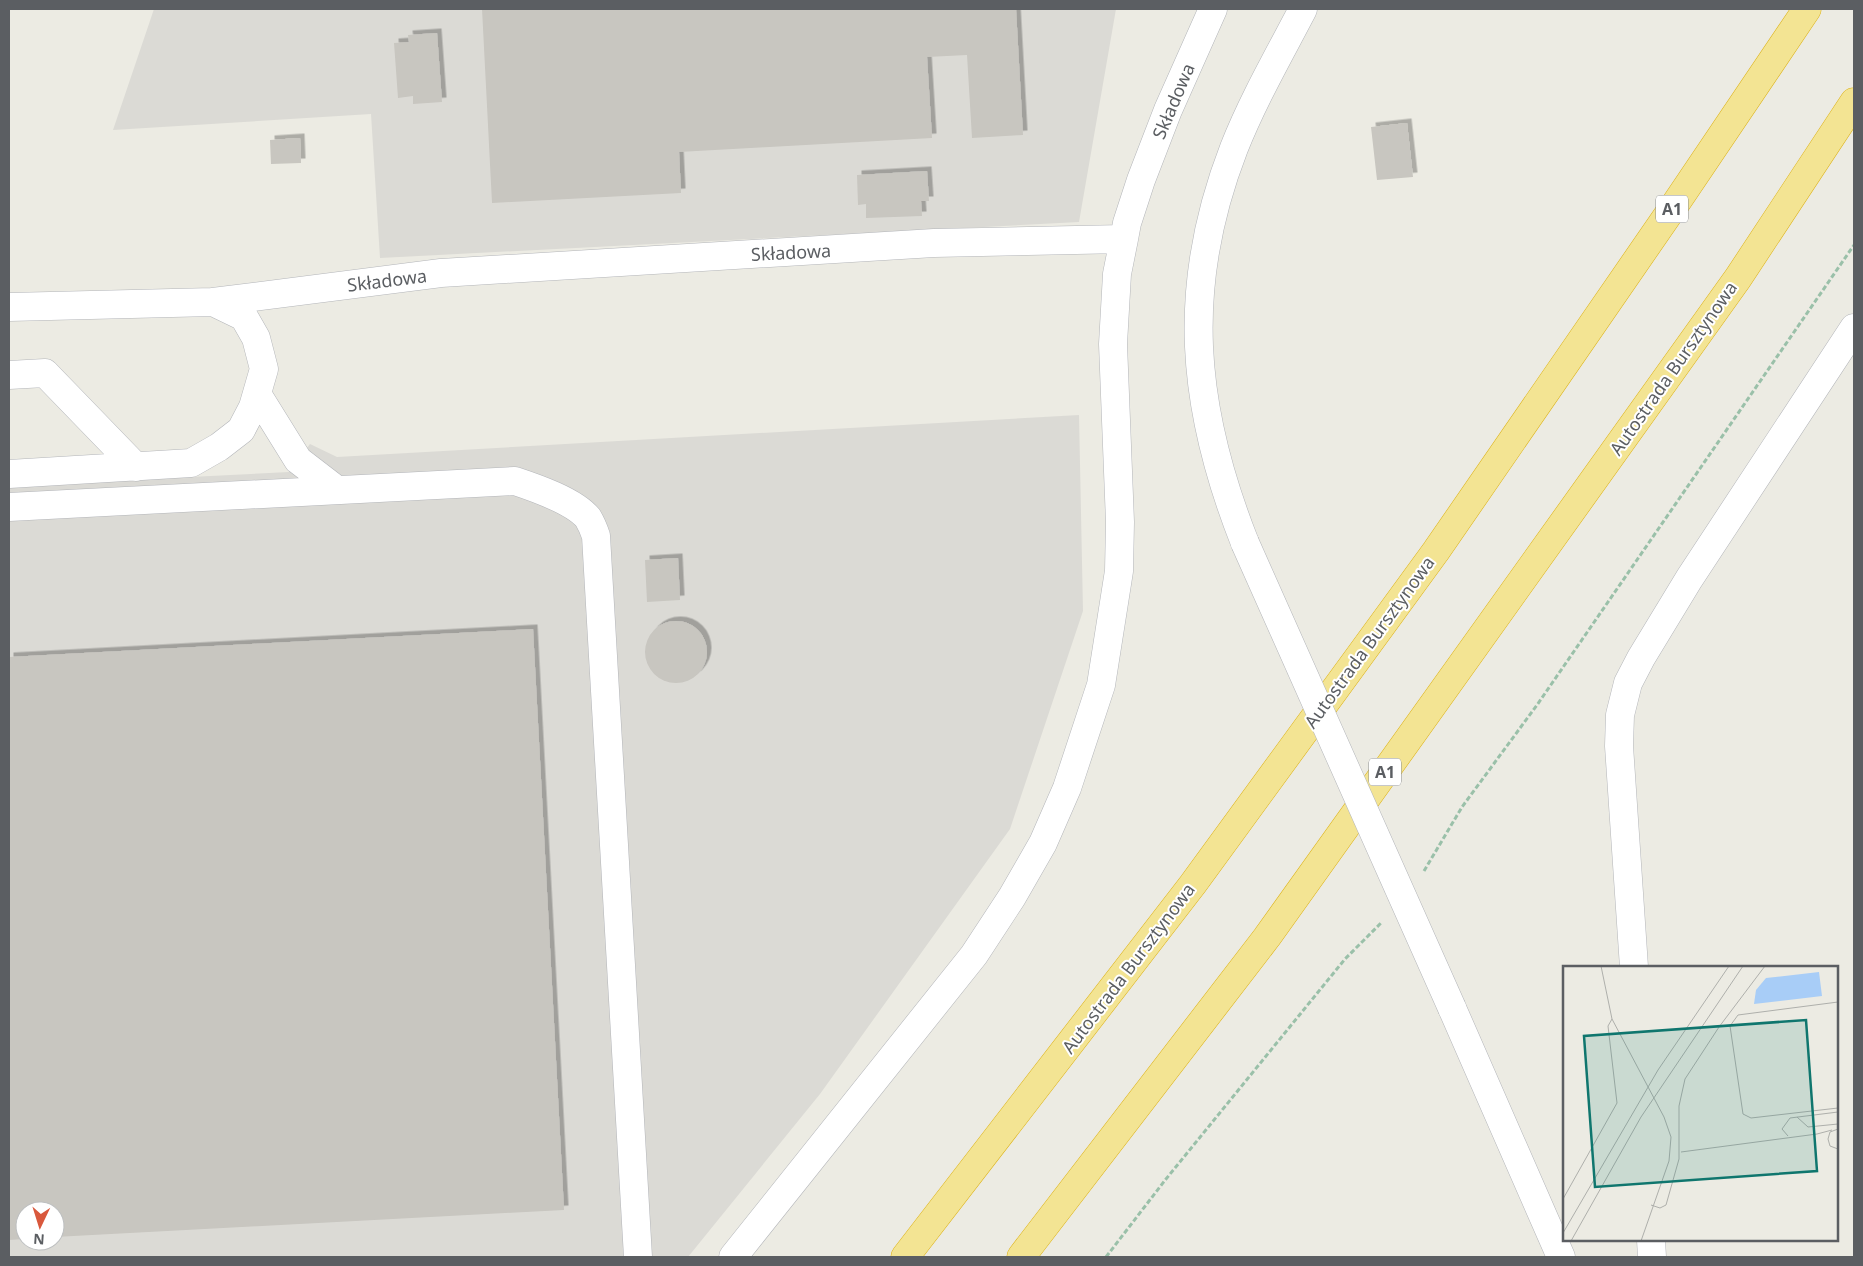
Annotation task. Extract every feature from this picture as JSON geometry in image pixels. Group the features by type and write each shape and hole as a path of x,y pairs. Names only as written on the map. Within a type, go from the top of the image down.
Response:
{"highway":[{"name":"Autostrada Bursztynowa","path":"905,1257 1193,884 1436,551 1667,217 1807,9"},
{"name":"Autostrada Bursztynowa","path":"1021,1257 1267,937 1738,278 1854,102"}],"street":[{"name":"Składowa","path":"9,307 212,302 441,273 934,243 1124,239 1126,223 1168,110 1213,9"},
{"path":"1303,9 1253,104 1226,168 1206,241 1199,295 1200,368 1204,405 1219,467 1245,543 1452,1008 1560,1257"},
{"path":"732,1257 974,955 1012,897 1043,843 1067,788 1101,684 1119,571 1120,522 1113,344 1117,274 1124,239"},
{"path":"9,474 191,464 219,448 242,430 253,407 264,369 256,338 244,317 212,302"},
{"path":"1634,966 1619,746 1620,715 1628,683 1689,579 1854,328"},
{"path":"9,375 45,373 136,467"},
{"path":"257,394 298,460 337,490"},
{"path":"9,507 515,481 547,492 570,504 588,518 596,536 638,1257"},
{"path":"1652,1241 1652,1257"}],"path":[{"path":"1422,875 1462,807 1538,705 1854,245"},
{"path":"1106,1257 1166,1179 1339,967 1384,920"}],"shaded area":[{"path":"154,9 1116,9 1079,222 380,258 371,114 113,130"},
{"path":"1079,415 1083,611 1010,829 820,1094 688,1257 9,1257 9,486 289,472 310,444 337,457"}],"building":[{"path":"482,9 1016,9 1023,135 972,138 967,55 927,57 932,138 679,152 681,193 492,203"},
{"path":"437,33 442,102 413,104 413,96 398,98 394,43 409,42 408,35"},
{"path":"1407,123 1413,177 1377,180 1371,127"},
{"path":"300,138 301,163 271,164 270,140"},
{"path":"927,171 929,201 921,201 922,216 866,218 866,204 858,205 857,175"},
{"path":"678,558 680,600 647,602 645,560"},
{"path":"676,621 693,626 698,630 702,635 707,652 702,669 698,674 693,678 676,683 659,678 654,674 650,669 645,652 650,635 654,630 659,626"},
{"path":"533,629 564,1210 65,1236 65,1201 15,1201 15,1240 9,1240 9,657"}]}
